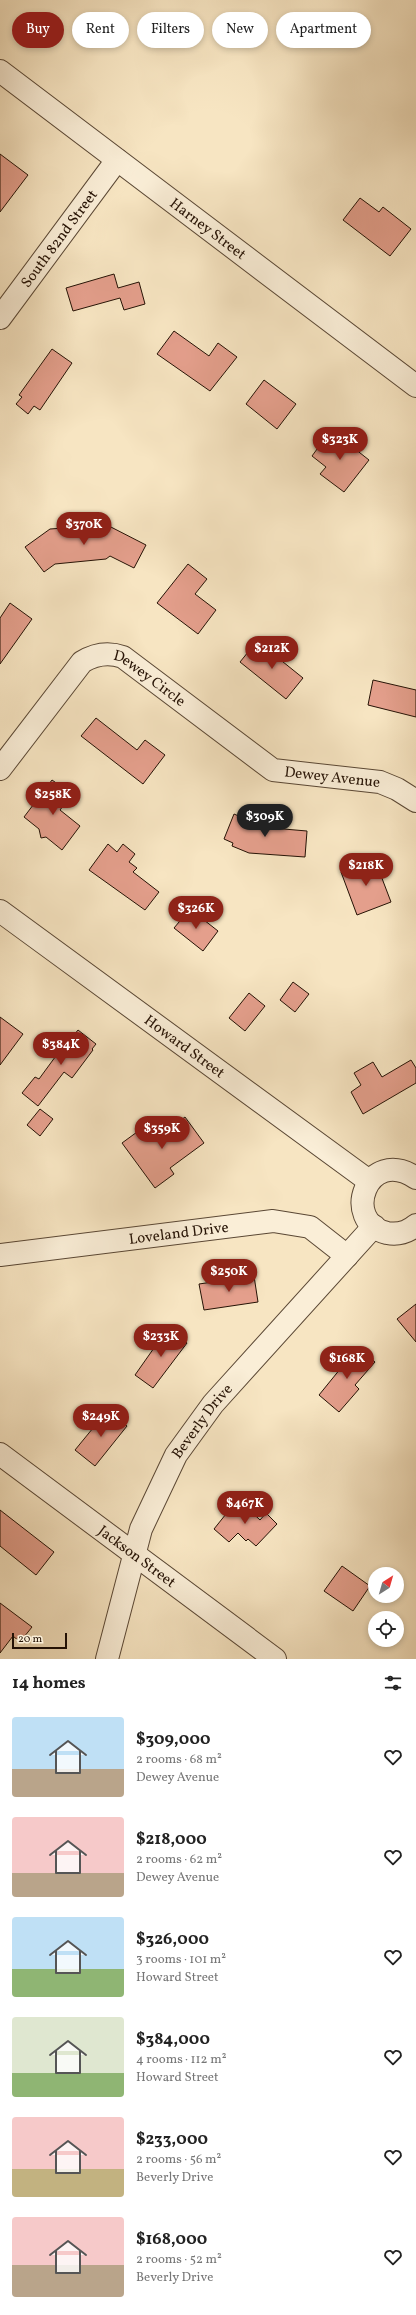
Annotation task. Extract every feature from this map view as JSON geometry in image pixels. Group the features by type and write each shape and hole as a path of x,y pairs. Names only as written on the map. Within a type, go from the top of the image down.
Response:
{"street":[{"name":"Harney Street","path":"0,71 416,386"},
{"name":"South 82nd Street","path":"0,318 118,160"},
{"name":"Dewey Circle","path":"0,769 74,669 89,657 103,654 115,654 123,657 192,710"},
{"name":"Dewey Avenue","path":"192,710 273,770 371,780 397,788 416,801"},
{"name":"Howard Street","path":"0,911 369,1181"},
{"path":"416,1178 407,1172 397,1170 387,1170 377,1174 369,1181 362,1200 367,1218 374,1226 382,1231 392,1234 403,1232 416,1225"},
{"name":"Loveland Drive","path":"0,1256 273,1221 310,1227 347,1256"},
{"name":"Beverly Drive","path":"107,1659 141,1529 164,1478 191,1432 374,1226"},
{"name":"Jackson Street","path":"0,1454 275,1659"}],"building":[{"path":"0,154 28,175 0,212"},
{"path":"360,198 379,212 383,207 411,229 390,256 343,220"},
{"path":"114,274 118,288 139,282 145,304 124,310 120,298 73,311 66,288"},
{"path":"174,331 209,356 218,343 237,357 210,391 157,354"},
{"path":"52,349 72,363 40,410 34,406 28,414 16,404 22,397 19,395"},
{"path":"264,380 296,404 277,429 246,404"},
{"path":"331,430 369,460 344,492 320,474 326,467 312,456"},
{"path":"107,525 146,545 134,568 110,556 106,559 55,564 44,572 25,547 50,529"},
{"path":"188,564 207,579 195,594 216,610 198,634 157,603"},
{"path":"10,603 32,619 0,664 0,618"},
{"path":"257,641 303,678 286,699 240,662"},
{"path":"373,680 416,690 416,717 368,705"},
{"path":"96,718 137,750 145,740 165,755 143,784 81,736"},
{"path":"52,780 72,794 60,810 80,826 62,850 46,837 41,838 39,829 24,817"},
{"path":"234,814 241,817 242,815 272,828 307,831 305,857 249,853 232,846 233,843 224,839"},
{"path":"108,844 117,852 123,844 135,854 129,862 137,868 133,872 159,892 145,910 89,870"},
{"path":"375,860 391,902 357,915 341,872"},
{"path":"190,909 218,931 203,951 174,928"},
{"path":"293,982 309,994 295,1012 280,1000"},
{"path":"249,993 265,1006 245,1031 229,1018"},
{"path":"0,1017 23,1034 0,1065"},
{"path":"78,1030 96,1044 92,1049 93,1050 72,1078 64,1072 38,1106 22,1093 35,1077 39,1079 72,1034 74,1035"},
{"path":"411,1060 416,1068 416,1083 363,1114 351,1092 361,1085 354,1073 373,1062 382,1077"},
{"path":"40,1109 53,1119 40,1136 27,1125"},
{"path":"185,1117 204,1143 170,1168 174,1174 155,1188 122,1143 148,1124 158,1137"},
{"path":"254,1276 258,1302 204,1310 199,1284"},
{"path":"416,1304 416,1342 397,1319"},
{"path":"168,1328 187,1343 153,1388 135,1375"},
{"path":"358,1347 375,1362 355,1385 359,1389 339,1412 319,1395"},
{"path":"107,1411 127,1426 95,1466 75,1450"},
{"path":"238,1499 260,1520 266,1513 277,1524 256,1546 248,1539 246,1541 238,1533 229,1542 214,1529"},
{"path":"0,1510 54,1552 36,1575 0,1546"},
{"path":"342,1566 368,1585 368,1589 353,1611 324,1591"},
{"path":"0,1603 32,1627 20,1642 13,1636 0,1653"}]}
